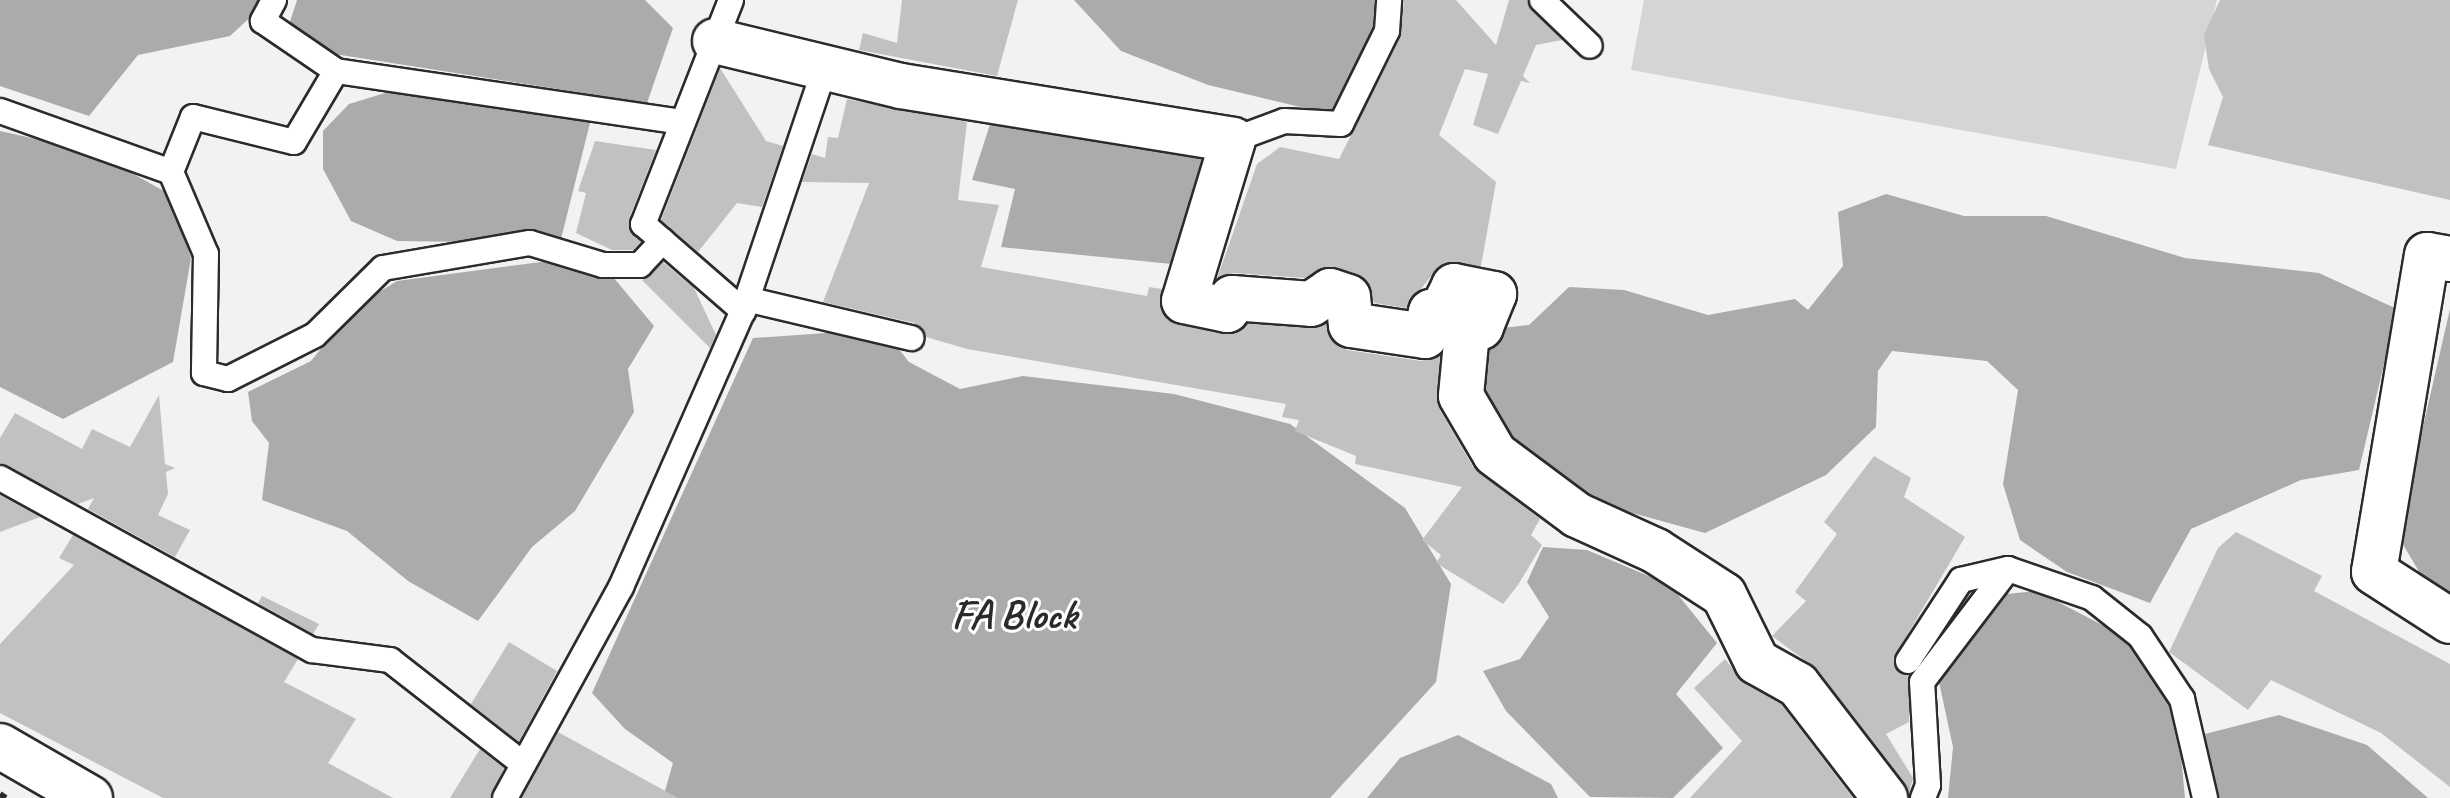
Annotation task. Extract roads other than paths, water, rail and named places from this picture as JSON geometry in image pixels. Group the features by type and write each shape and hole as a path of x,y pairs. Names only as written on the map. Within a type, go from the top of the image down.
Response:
{"street":[{"path":"715,41 825,68 1027,110 1233,140 1184,301 1227,310 1232,298 1311,304 1330,291 1348,297 1351,325 1425,336 1431,312 1441,313 1454,286 1494,294 1481,327 1467,332 1461,396 1495,454 1577,515 1656,551 1724,595 1757,662 1798,685 1885,798"},
{"path":"2450,259 2427,255 2374,572 2450,621"},
{"path":"0,746 90,798"}],"lane":[{"path":"274,0 263,21 336,71 681,122"},
{"path":"731,0 643,224 745,305 911,338"},
{"path":"1233,140 1284,121 1341,124 1387,31 1389,0"},
{"path":"1542,0 1590,46"},
{"path":"505,798 621,587 745,305 825,68"},
{"path":"336,71 294,142 193,117 171,172 206,254 204,373 228,379 315,335 383,268 530,243 603,265 640,265 662,241"},
{"path":"0,111 171,172"},
{"path":"0,478 312,650 390,660 523,764"},
{"path":"1923,798 1928,785 1922,682 2008,569"},
{"path":"1908,661 1961,580 2008,569 2092,598 2140,636 2182,699 2205,798"}],"railway":[{"path":"0,794 6,798"}],"district":[{"name":"FA Block","path":"1014,615"}]}
